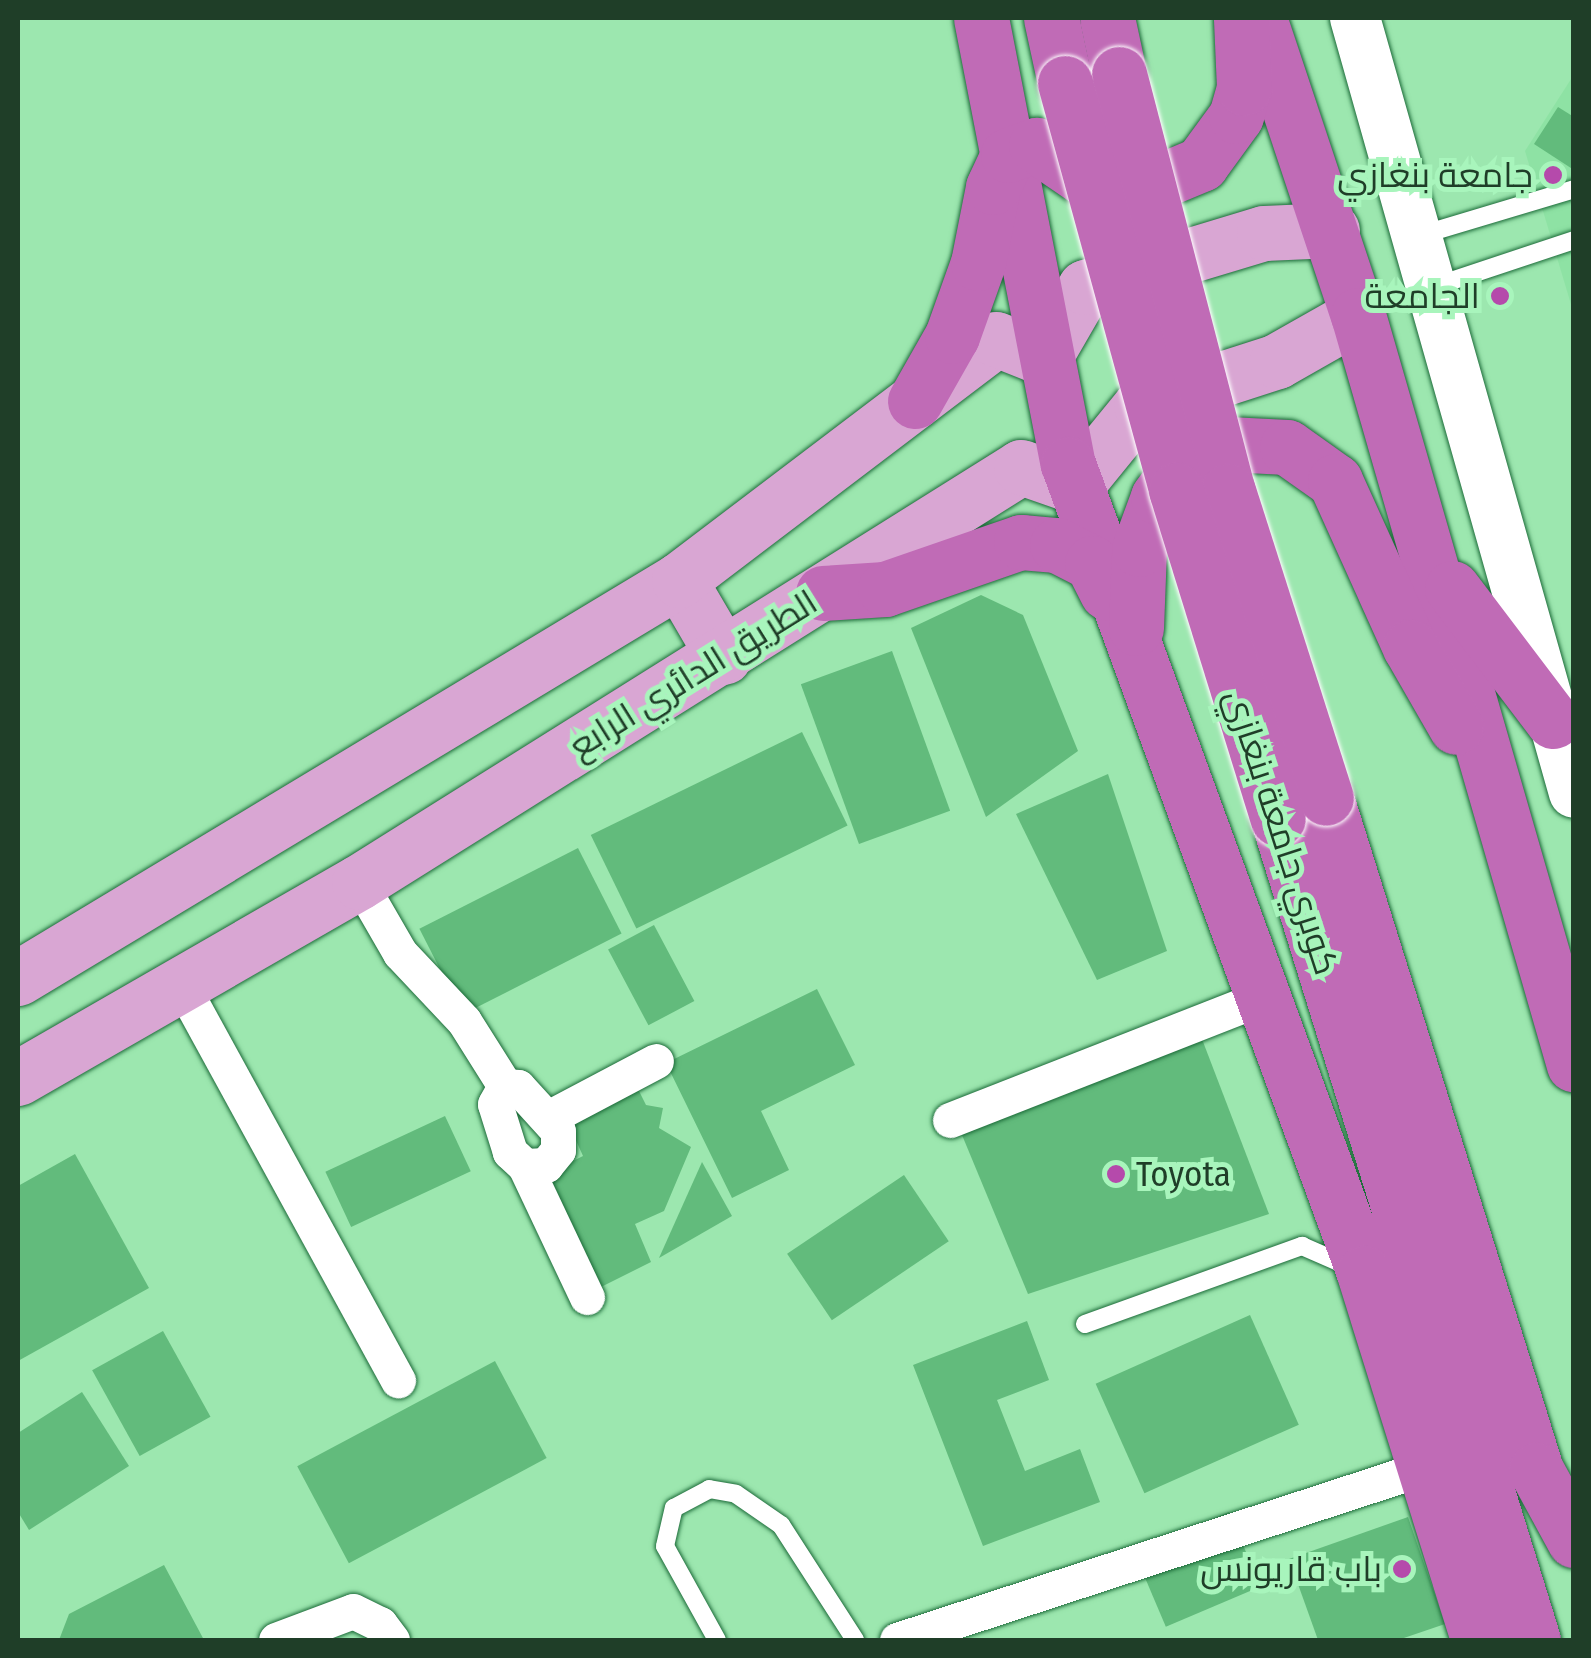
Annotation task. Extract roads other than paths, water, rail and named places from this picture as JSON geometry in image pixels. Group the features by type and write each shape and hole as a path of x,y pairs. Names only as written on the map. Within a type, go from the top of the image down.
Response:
{"highway":[{"path":"981,18 1044,358 1075,486 1364,1273 1478,1640"},
{"name":"كوبري جامعة بنغازي","path":"1051,18 1064,83 1176,490 1302,808 1536,1470 1574,1540"},
{"name":"كوبري جامعة بنغازي","path":"1108,18 1302,808 1533,1640"},
{"path":"915,402 952,336 978,263 993,187 1008,156 1036,145 1087,180 1116,187 1146,187 1200,164 1236,116 1244,88 1241,18"},
{"path":"1258,18 1358,315 1420,538 1498,786 1574,1065"},
{"path":"1135,648 1140,549 1158,496 1176,472 1228,444 1287,446 1336,481 1418,662 1498,786"},
{"path":"1420,538 1552,721"},
{"path":"823,593 874,592 1020,542 1057,545 1092,562 1135,648"}],"main road":[{"path":"18,978 679,580 996,340 1044,358 1085,287 1264,233 1332,230"},
{"path":"1075,486 1141,405 1291,356 1358,315"},
{"name":"الطريق الدائري الرابع","path":"18,1078 359,882 724,657 1021,466 1075,486"},
{"path":"679,580 724,657"}],"street":[{"path":"1356,18 1436,286 1574,793"},
{"path":"359,882 400,953 464,1022 505,1086"},
{"path":"181,984 398,1380"},
{"path":"950,1120 1264,997"},
{"path":"548,1118 656,1060"},
{"path":"505,1086 518,1087 558,1131 558,1150 546,1165 525,1166"},
{"path":"505,1086 494,1104 510,1152 525,1166 587,1296"},
{"path":"896,1640 1427,1467"},
{"path":"276,1640 353,1612 380,1624 392,1640"}],"lane":[{"path":"1421,236 1574,189"},
{"path":"1436,286 1574,240"},
{"path":"1085,1324 1302,1246 1364,1273"},
{"path":"717,1640 677,1575 664,1533 674,1508 709,1488 736,1494 781,1524 855,1640"}],"place":[{"name":"جامعة بنغازي","path":"1553,175"},
{"name":"الجامعة","path":"1500,296"},
{"name":"Toyota","path":"1116,1174"},
{"name":"باب قاريونس","path":"1402,1569"}]}
